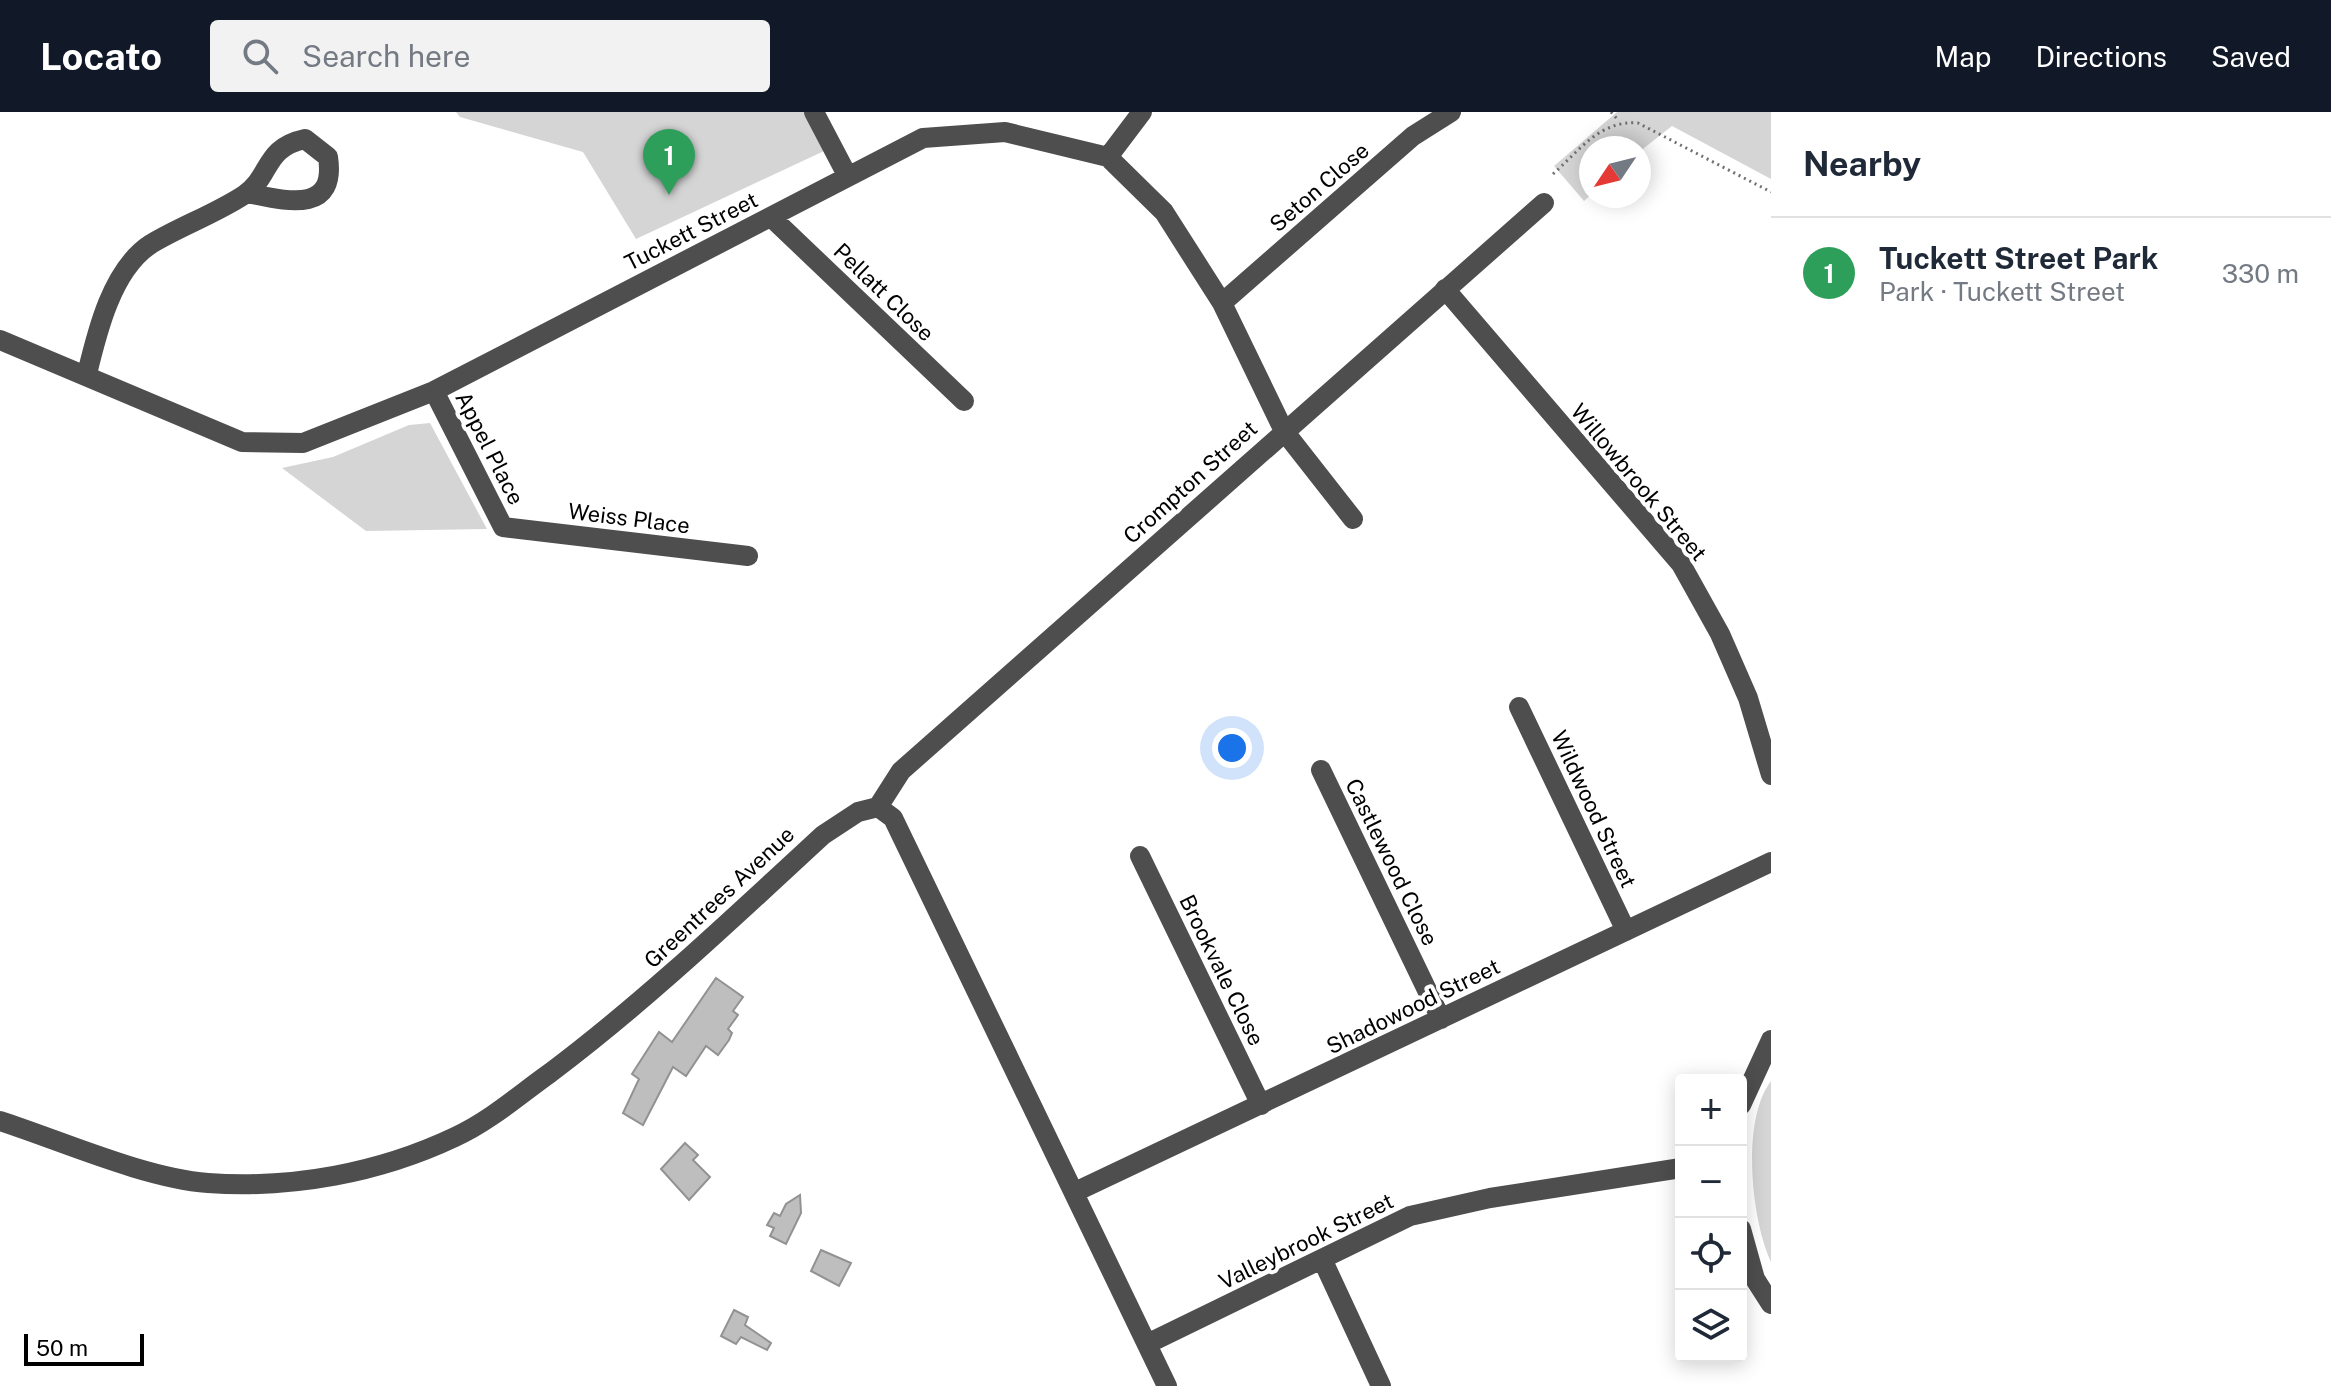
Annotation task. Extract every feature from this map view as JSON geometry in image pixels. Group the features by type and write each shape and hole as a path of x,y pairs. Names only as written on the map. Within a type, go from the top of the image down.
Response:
{"street":[{"path":"814,112 847,175"},
{"path":"1142,112 1108,157 1164,212 1222,303 1284,431 1353,519"},
{"name":"Seton Close","path":"1222,303 1413,136 1451,112"},
{"name":"Tuckett Street","path":"0,340 87,374 242,442 303,443 434,391 923,138 1005,132 1108,157"},
{"path":"87,374 117,283 128,263 149,246 247,193"},
{"name":"Crompton Street","path":"878,807 901,771 1544,203"},
{"name":"Pellatt Close","path":"771,217 964,401"},
{"name":"Willowbrook Street","path":"1445,289 1681,564 1720,634 1748,698 1771,775"},
{"name":"Appel Place","path":"434,391 503,527"},
{"name":"Weiss Place","path":"503,527 748,556"},
{"name":"Wildwood Street","path":"1519,707 1626,931"},
{"name":"Castlewood Close","path":"1321,770 1441,1019"},
{"path":"878,807 893,818 1167,1386"},
{"name":"Greentrees Avenue","path":"0,1121 173,1178 209,1183 308,1182 345,1175 427,1148 488,1119 614,1025 823,835 858,812 878,807"},
{"name":"Brookvale Close","path":"1140,856 1261,1105"},
{"name":"Shadowood Street","path":"1075,1192 1771,862"},
{"path":"1747,1092 1771,1040"},
{"name":"Valleybrook Street","path":"1147,1344 1410,1216 1490,1198 1675,1169"},
{"path":"1747,1250 1755,1279 1771,1304"},
{"path":"1323,1261 1381,1386"}],"path":[{"path":"1611,112 1619,121"},
{"path":"1553,174 1604,127 1619,121 1638,123 1771,192"}],"shaded area":[{"path":"456,112 825,112 839,144 636,239 583,152 460,117"},
{"path":"1617,112 1771,112 1771,179 1672,126 1651,143 1651,136 1589,136"},
{"path":"1579,145 1579,195 1554,166"},
{"path":"430,423 487,529 366,531 282,468 333,457 409,425"},
{"path":"1771,1081 1771,1262 1758,1221 1752,1170 1756,1120"}],"building":[{"path":"716,978 743,997 733,1011 738,1015 728,1029 732,1033 729,1040 718,1055 706,1046 686,1076 673,1067 643,1125 623,1113 639,1079 632,1074 659,1032 672,1042"},
{"path":"685,1143 698,1155 693,1160 710,1177 689,1200 661,1169"},
{"path":"800,1195 801,1213 786,1244 770,1236 774,1228 767,1225 774,1213 780,1216 786,1204"},
{"path":"821,1250 851,1263 839,1286 811,1271"},
{"path":"734,1310 748,1317 745,1325 771,1343 767,1350 741,1337 736,1344 721,1336"}],"place":[{"name":"Tuckett Street Park","path":"669,195"}]}
